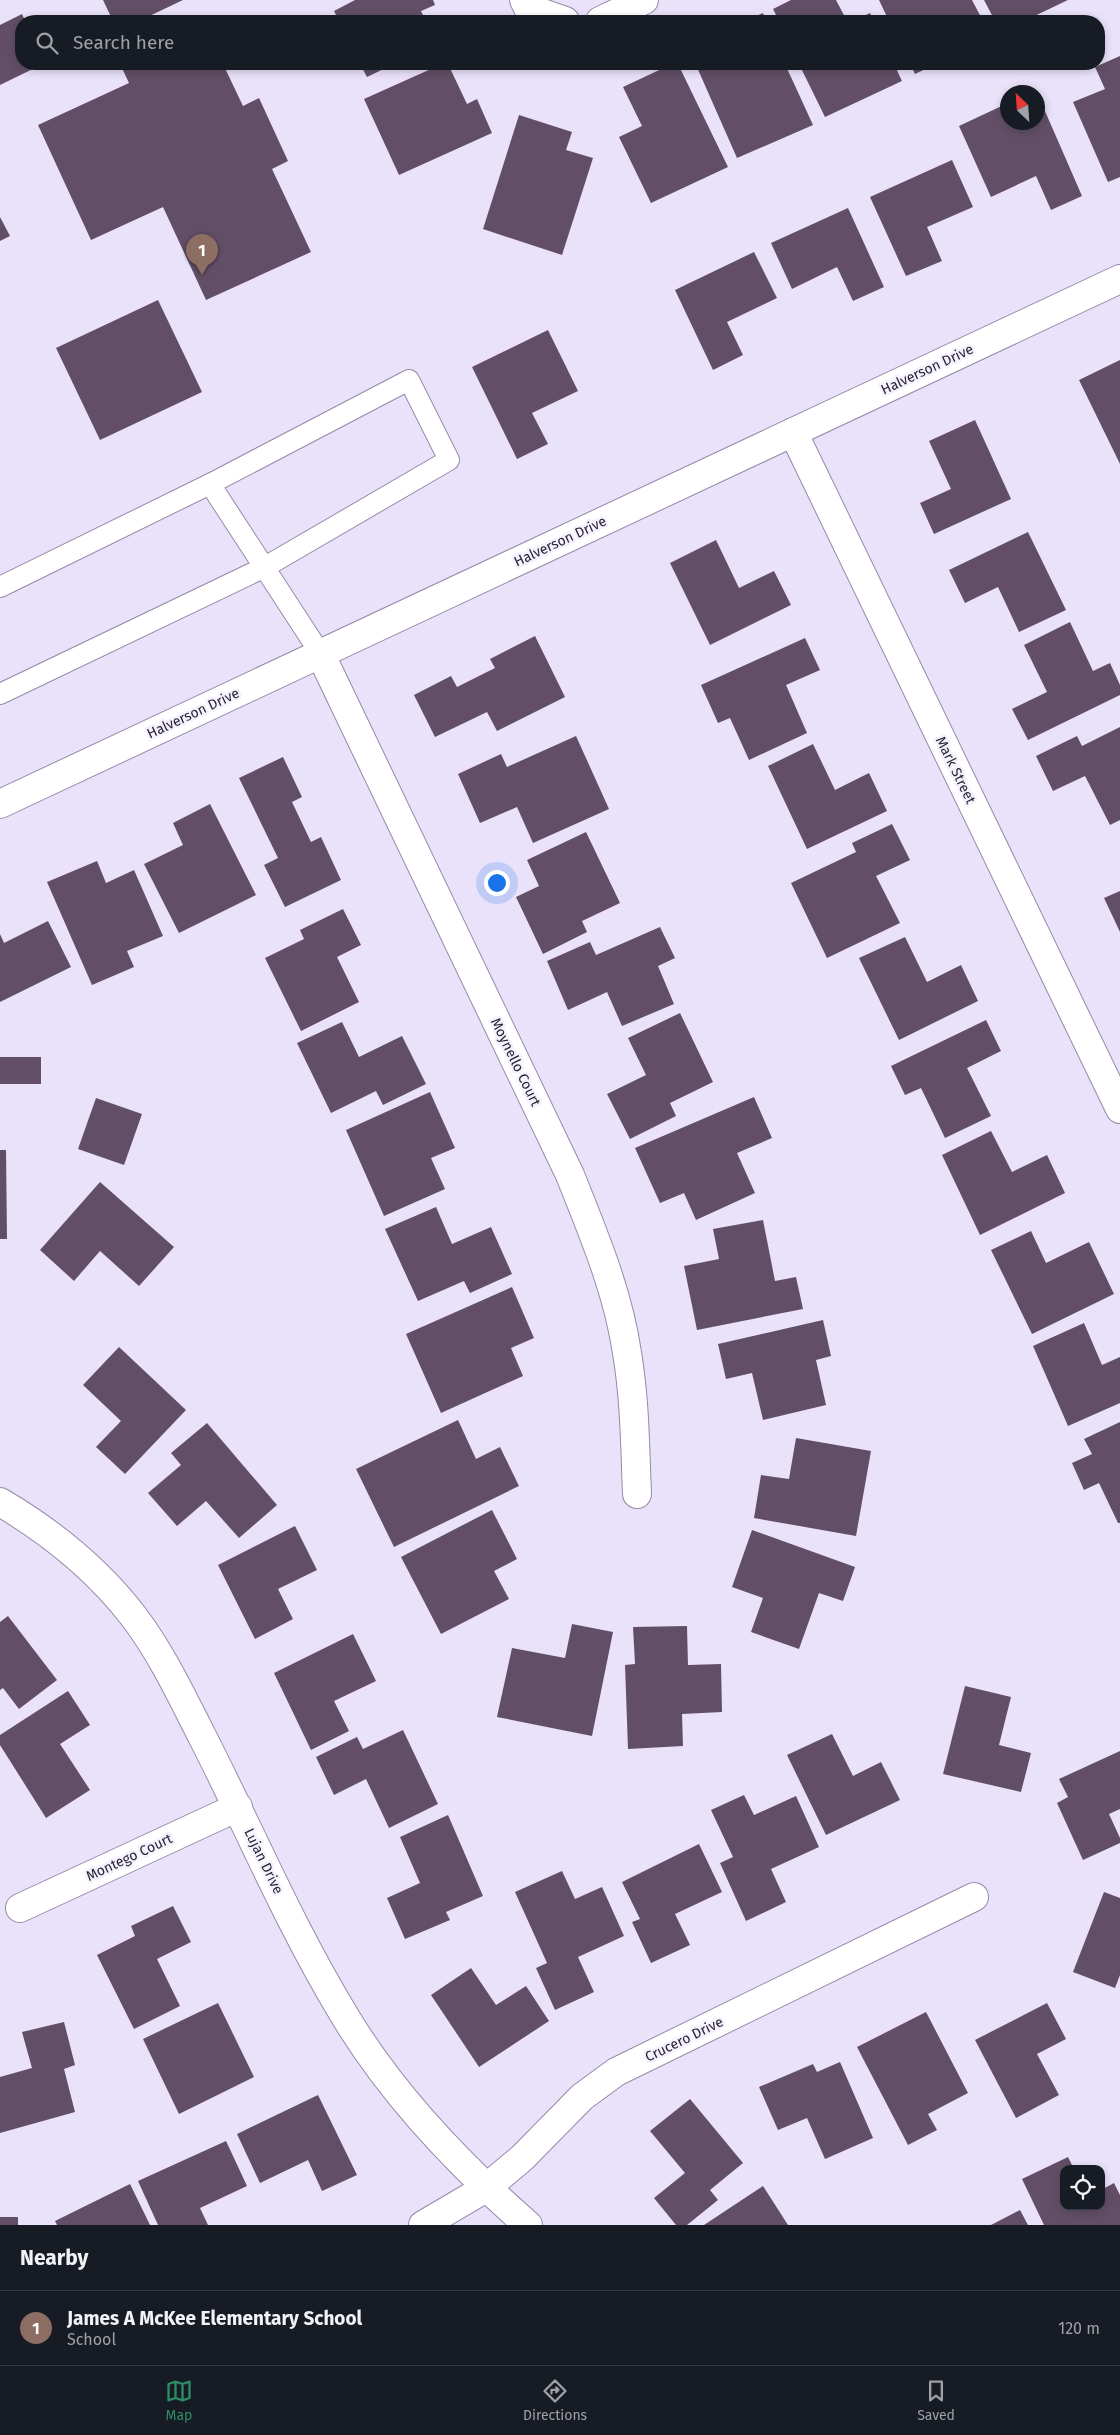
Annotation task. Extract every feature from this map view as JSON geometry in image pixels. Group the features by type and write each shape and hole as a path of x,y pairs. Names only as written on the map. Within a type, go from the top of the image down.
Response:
{"street":[{"path":"524,0 528,8 548,15"},
{"path":"613,15 644,0"},
{"name":"Halverson Drive","path":"0,804 1120,279"},
{"name":"Mark Street","path":"793,432 1120,1109"},
{"name":"Moynello Court","path":"320,654 570,1175 603,1257 628,1360 634,1398 637,1494"},
{"name":"Lujan Drive","path":"0,1502 33,1521 69,1549 103,1581 134,1616 160,1654 238,1807 299,1935 343,2014 395,2088 454,2157 528,2225"},
{"name":"Montego Court","path":"20,1908 238,1807"},
{"name":"Crucero Drive","path":"423,2225 486,2188 522,2158 582,2097 616,2072 974,1897"}],"lane":[{"path":"0,587 210,484 409,380 449,460 265,567 0,694"},
{"path":"210,484 320,654"}],"building":[{"path":"103,0 183,0 152,15 110,15"},
{"path":"355,0 433,0 435,5 421,11 423,15 336,15 334,11"},
{"path":"791,0 836,0 844,15 776,15 773,9"},
{"path":"879,0 972,0 980,15 886,15"},
{"path":"984,0 1068,0 1037,15 992,15"},
{"path":"15,18 15,70 31,70 0,85 0,25"},
{"path":"1120,56 1120,177 1108,182 1073,102 1105,89 1096,70 1105,70 1105,63"},
{"path":"123,70 226,70 243,106 259,98 288,161 272,169 311,252 206,300 163,207 91,240 38,125 129,83"},
{"path":"363,70 382,70 367,77"},
{"path":"429,70 451,70 467,104 477,99 492,133 399,175 364,99"},
{"path":"659,70 681,70 728,167 651,203 619,137 642,126 623,87"},
{"path":"698,70 788,70 813,125 737,158"},
{"path":"802,70 897,70 902,81 825,117"},
{"path":"913,70 923,70 915,74"},
{"path":"1000,107 1000,130 1045,130 1045,111 1082,196 1051,210 1036,176 991,197 959,126"},
{"path":"519,115 572,132 566,150 593,158 562,255 483,229"},
{"path":"952,160 973,207 927,227 942,261 906,276 870,197"},
{"path":"848,208 884,287 853,301 837,267 792,289 771,243"},
{"path":"0,217 10,236 0,241"},
{"path":"754,252 777,298 727,322 743,355 713,370 675,290"},
{"path":"158,300 202,392 100,440 56,348"},
{"path":"548,330 578,391 532,413 548,444 517,459 472,367"},
{"path":"1120,360 1120,464 1079,380"},
{"path":"975,420 1011,499 934,534 920,503 951,489 929,441"},
{"path":"1028,532 1066,610 1019,632 998,587 965,603 949,570"},
{"path":"716,540 739,588 774,571 791,605 710,645 670,563"},
{"path":"1070,622 1093,671 1110,663 1120,685 1120,695 1028,740 1012,709 1047,692 1024,645"},
{"path":"535,636 565,697 497,731 487,712 435,737 414,695 451,676 457,687 495,668 490,659"},
{"path":"805,638 820,670 786,685 807,733 749,760 730,718 718,723 701,685"},
{"path":"1120,727 1120,820 1110,825 1085,776 1053,791 1036,756 1077,736 1082,746"},
{"path":"576,736 609,809 533,843 517,807 480,823 458,774 501,754 507,767"},
{"path":"813,744 835,790 869,773 887,811 807,849 768,766"},
{"path":"283,757 302,797 292,802 311,842 321,837 341,880 285,907 264,865 278,858 239,778"},
{"path":"210,804 256,895 179,933 144,864 183,845 173,823"},
{"path":"892,824 910,860 876,876 900,923 827,958 791,883 856,852 852,843"},
{"path":"586,832 620,903 582,921 587,932 543,954 516,897 539,886 527,860"},
{"path":"97,861 106,883 134,870 163,936 127,951 134,967 92,985 47,882"},
{"path":"1120,891 1120,932 1104,898"},
{"path":"343,909 361,945 337,957 359,1002 301,1031 265,958 304,939 300,930"},
{"path":"48,921 71,967 0,1002 0,934 4,943"},
{"path":"660,927 675,958 658,966 674,1004 622,1026 607,992 568,1010 547,961 590,942 596,955"},
{"path":"905,937 927,982 961,965 978,1001 899,1040 859,958"},
{"path":"680,1013 713,1082 670,1103 676,1116 630,1139 607,1094 646,1075 628,1038"},
{"path":"986,1020 1001,1051 967,1068 991,1116 945,1138 921,1088 905,1095 891,1066"},
{"path":"342,1022 359,1057 402,1036 426,1084 383,1105 376,1091 331,1113 297,1043"},
{"path":"0,1057 41,1057 41,1084 0,1084"},
{"path":"430,1092 455,1148 431,1158 445,1189 384,1216 346,1130"},
{"path":"754,1097 772,1138 737,1153 755,1193 696,1220 684,1193 660,1203 635,1148"},
{"path":"96,1098 142,1114 124,1165 78,1149"},
{"path":"991,1131 1012,1172 1047,1155 1065,1193 980,1235 942,1155"},
{"path":"0,1150 6,1150 7,1239 0,1239"},
{"path":"100,1182 174,1247 139,1286 100,1251 74,1281 40,1250"},
{"path":"436,1207 452,1244 491,1227 512,1274 470,1293 464,1281 418,1301 385,1229"},
{"path":"763,1220 775,1281 796,1277 803,1309 697,1330 684,1266 719,1259 713,1229"},
{"path":"1031,1231 1046,1263 1089,1242 1114,1294 1032,1334 991,1250"},
{"path":"512,1287 534,1338 511,1348 523,1376 441,1413 406,1334"},
{"path":"823,1320 831,1356 816,1360 826,1405 763,1420 752,1373 726,1379 718,1344"},
{"path":"1084,1323 1102,1365 1120,1357 1120,1403 1068,1426 1033,1346"},
{"path":"119,1347 186,1410 125,1474 96,1447 121,1421 83,1385"},
{"path":"458,1420 476,1459 500,1447 519,1486 394,1547 356,1469"},
{"path":"1120,1422 1120,1523 1118,1523 1099,1483 1084,1490 1072,1463 1092,1454 1084,1439"},
{"path":"207,1423 277,1505 239,1538 206,1501 177,1526 148,1493 181,1465 171,1453"},
{"path":"796,1438 871,1451 856,1536 754,1518 761,1475 789,1479"},
{"path":"492,1510 517,1559 494,1571 509,1599 441,1634 401,1557"},
{"path":"295,1526 317,1570 278,1589 293,1619 255,1639 218,1565"},
{"path":"752,1530 855,1567 843,1601 819,1593 799,1649 751,1632 763,1598 732,1587"},
{"path":"8,1616 57,1680 19,1709 3,1688 0,1690 0,1622"},
{"path":"572,1624 613,1632 592,1736 497,1717 512,1648 565,1658"},
{"path":"687,1626 688,1665 721,1664 722,1712 682,1714 683,1746 628,1749 625,1665 635,1664 633,1627"},
{"path":"353,1634 376,1681 334,1701 349,1731 311,1750 274,1673"},
{"path":"965,1686 1011,1697 999,1745 1031,1753 1021,1792 943,1774"},
{"path":"68,1691 90,1725 60,1744 90,1790 46,1818 0,1745 0,1735"},
{"path":"403,1730 438,1804 389,1828 366,1779 334,1795 316,1757 357,1737 363,1749"},
{"path":"832,1734 853,1776 881,1762 900,1800 826,1835 787,1755"},
{"path":"1120,1751 1120,1809 1109,1814 1120,1838 1120,1843 1083,1860 1057,1803 1068,1797 1059,1779"},
{"path":"744,1795 754,1815 796,1796 819,1847 771,1869 786,1902 746,1921 720,1863 733,1857 711,1810"},
{"path":"448,1815 483,1896 446,1912 450,1920 405,1939 387,1898 420,1883 400,1837"},
{"path":"699,1844 722,1892 675,1914 690,1945 651,1963 632,1922 640,1919 622,1882"},
{"path":"562,1871 575,1899 602,1887 624,1936 578,1957 594,1992 555,2010 536,1968 547,1963 515,1892"},
{"path":"1104,1892 1120,1898 1120,1975 1115,1988 1073,1972"},
{"path":"173,1906 191,1942 157,1959 180,2006 134,2029 97,1955 135,1936 131,1926"},
{"path":"471,1968 496,2005 526,1986 549,2021 479,2067 431,1995"},
{"path":"218,2003 254,2077 179,2114 143,2039"},
{"path":"1047,2003 1066,2039 1037,2054 1059,2095 1016,2118 975,2040"},
{"path":"926,2012 968,2093 928,2114 937,2130 908,2145 857,2047"},
{"path":"64,2022 75,2065 64,2069 75,2112 0,2133 0,2077 32,2068 22,2032"},
{"path":"840,2062 873,2138 825,2159 807,2118 778,2130 759,2087 813,2064 817,2072"},
{"path":"318,2095 357,2175 322,2191 308,2160 260,2183 237,2134"},
{"path":"690,2099 743,2163 710,2190 718,2200 687,2225 676,2225 654,2198 685,2173 650,2131"},
{"path":"226,2141 247,2186 200,2208 208,2225 158,2225 138,2181"},
{"path":"1068,2157 1072,2165 1060,2165 1060,2210 1105,2210 1105,2188 1114,2183 1120,2195 1120,2225 1044,2225 1022,2179"},
{"path":"130,2184 150,2225 57,2225 55,2221"},
{"path":"763,2186 788,2225 704,2225"},
{"path":"1020,2210 1028,2225 991,2225"},
{"path":"0,2217 18,2217 18,2225 0,2225"}],"place":[{"name":"James A McKee Elementary School","path":"202,275"}]}
